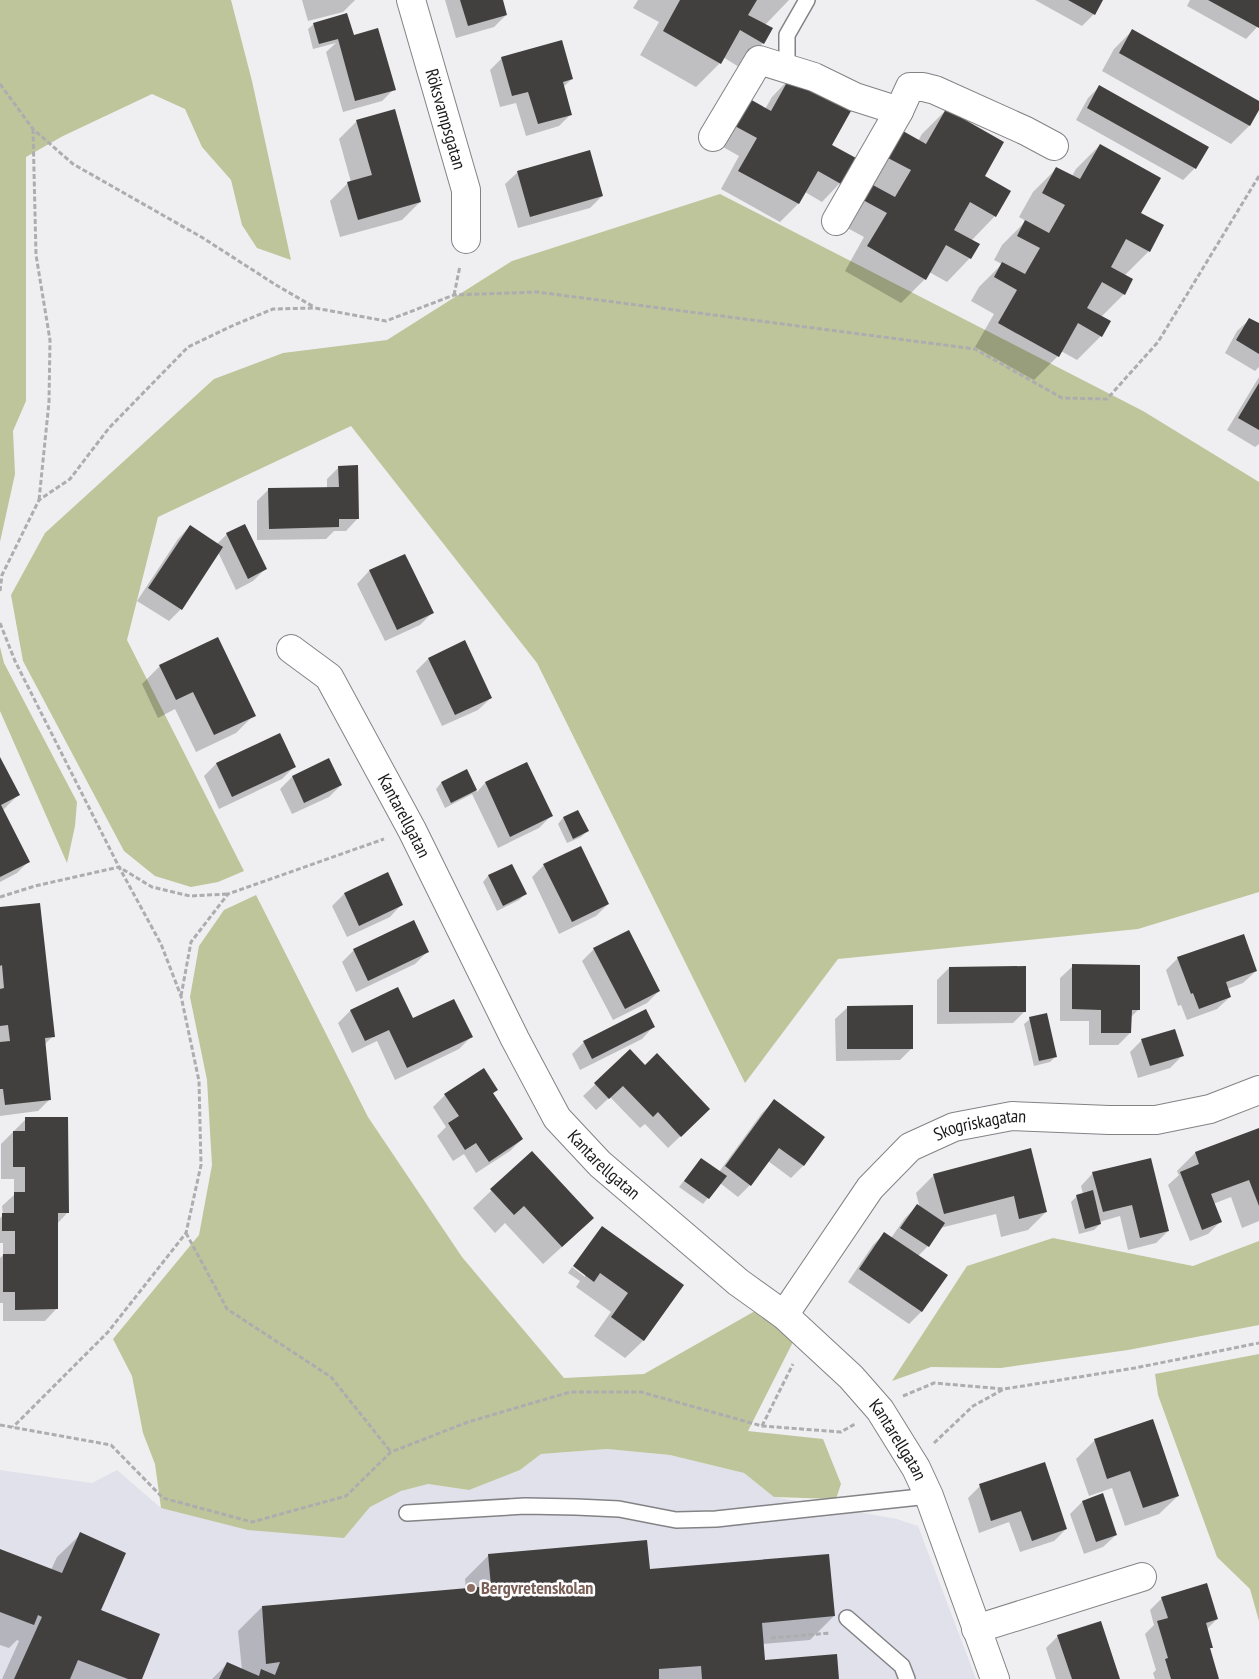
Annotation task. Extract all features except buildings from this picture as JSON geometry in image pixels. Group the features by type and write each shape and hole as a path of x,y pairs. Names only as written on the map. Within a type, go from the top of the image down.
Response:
{"street":[{"name":"Röksvampsgatan","path":"411,0 466,190 466,239"},
{"path":"713,137 759,60 814,77 856,98 899,111"},
{"path":"836,222 899,111 910,87 924,87 935,90 1054,146"},
{"name":"Kantarellgatan","path":"291,649 329,677 412,830 515,1039 557,1118 600,1164 738,1282 784,1315 852,1377 880,1410 916,1468 929,1496 994,1679"},
{"name":"Skogriskagatan","path":"784,1315 870,1188 910,1147 954,1127 1012,1116 1156,1120 1210,1109 1259,1090"},
{"path":"976,1629 1142,1577"}],"lane":[{"path":"787,69 787,35 807,0"},
{"path":"407,1513 525,1506 576,1506 619,1510 676,1520 716,1519 929,1496"},
{"path":"848,1618 902,1666 907,1679"}],"path":[{"path":"0,84 33,129 73,164 203,238 315,308"},
{"path":"0,591 2,575 39,500 49,402 50,340 36,255 33,129"},
{"path":"39,500 70,479 109,428 188,347 273,309 315,308 386,321 454,295 537,292 975,349 1062,398 1107,399 1158,342 1259,176"},
{"path":"0,623 15,661 119,867 162,944 181,996 199,1081 201,1165 186,1233 108,1332 13,1428"},
{"path":"0,897 35,886 119,867 152,886 190,896 228,894 412,830"},
{"path":"181,996 190,942 228,894"},
{"path":"186,1233 227,1308 331,1377 391,1452"},
{"path":"762,1426 807,1337"},
{"path":"0,1425 111,1445 163,1498 252,1522 346,1496 391,1452 468,1422 570,1392 640,1392 762,1426 840,1432 901,1397 934,1383 1004,1389 1135,1368 1259,1343"},
{"path":"916,1468 937,1439 973,1406 1004,1389"},
{"path":"771,1638 861,1630"}],"shaded area":[{"name":"Bergvretenskolan","path":"607,1449 670,1455 744,1473 774,1497 897,1519 918,1526 976,1679 0,1679 0,1470 92,1483 117,1470 161,1508 344,1538 370,1507 401,1491 428,1484 469,1490 520,1470 541,1454"}],"green space":[{"path":"0,0 231,0 252,81 291,260 257,248 242,225 231,180 202,147 185,109 152,94 63,136 26,157 26,401 13,431 15,474 0,542"},
{"path":"720,194 1143,411 1259,482 1259,892 1138,929 838,959 745,1083 537,663 351,426 158,517 127,640 244,871 218,882 191,887 155,876 124,851 23,661 11,595 45,533 214,379 283,353 387,340 512,261"},
{"path":"0,647 4,663 77,802 75,826 67,863 0,711"},
{"path":"256,895 368,1117 462,1257 564,1378 644,1374 755,1311 794,1340 748,1431 823,1439 841,1484 836,1499 774,1497 744,1473 670,1455 607,1449 541,1454 520,1470 469,1490 428,1484 401,1491 370,1507 344,1538 248,1530 161,1508 155,1464 143,1433 132,1376 113,1339 199,1235 212,1165 207,1080 190,997 199,946 224,910"},
{"path":"1053,1238 1193,1266 1259,1241 1259,1325 1128,1350 1001,1368 931,1367 892,1381 967,1266"},
{"path":"1259,1354 1259,1621 1250,1589 1217,1557 1158,1395 1155,1374"}],"place":[{"name":"Bergvretenskolan","path":"471,1588"}]}
